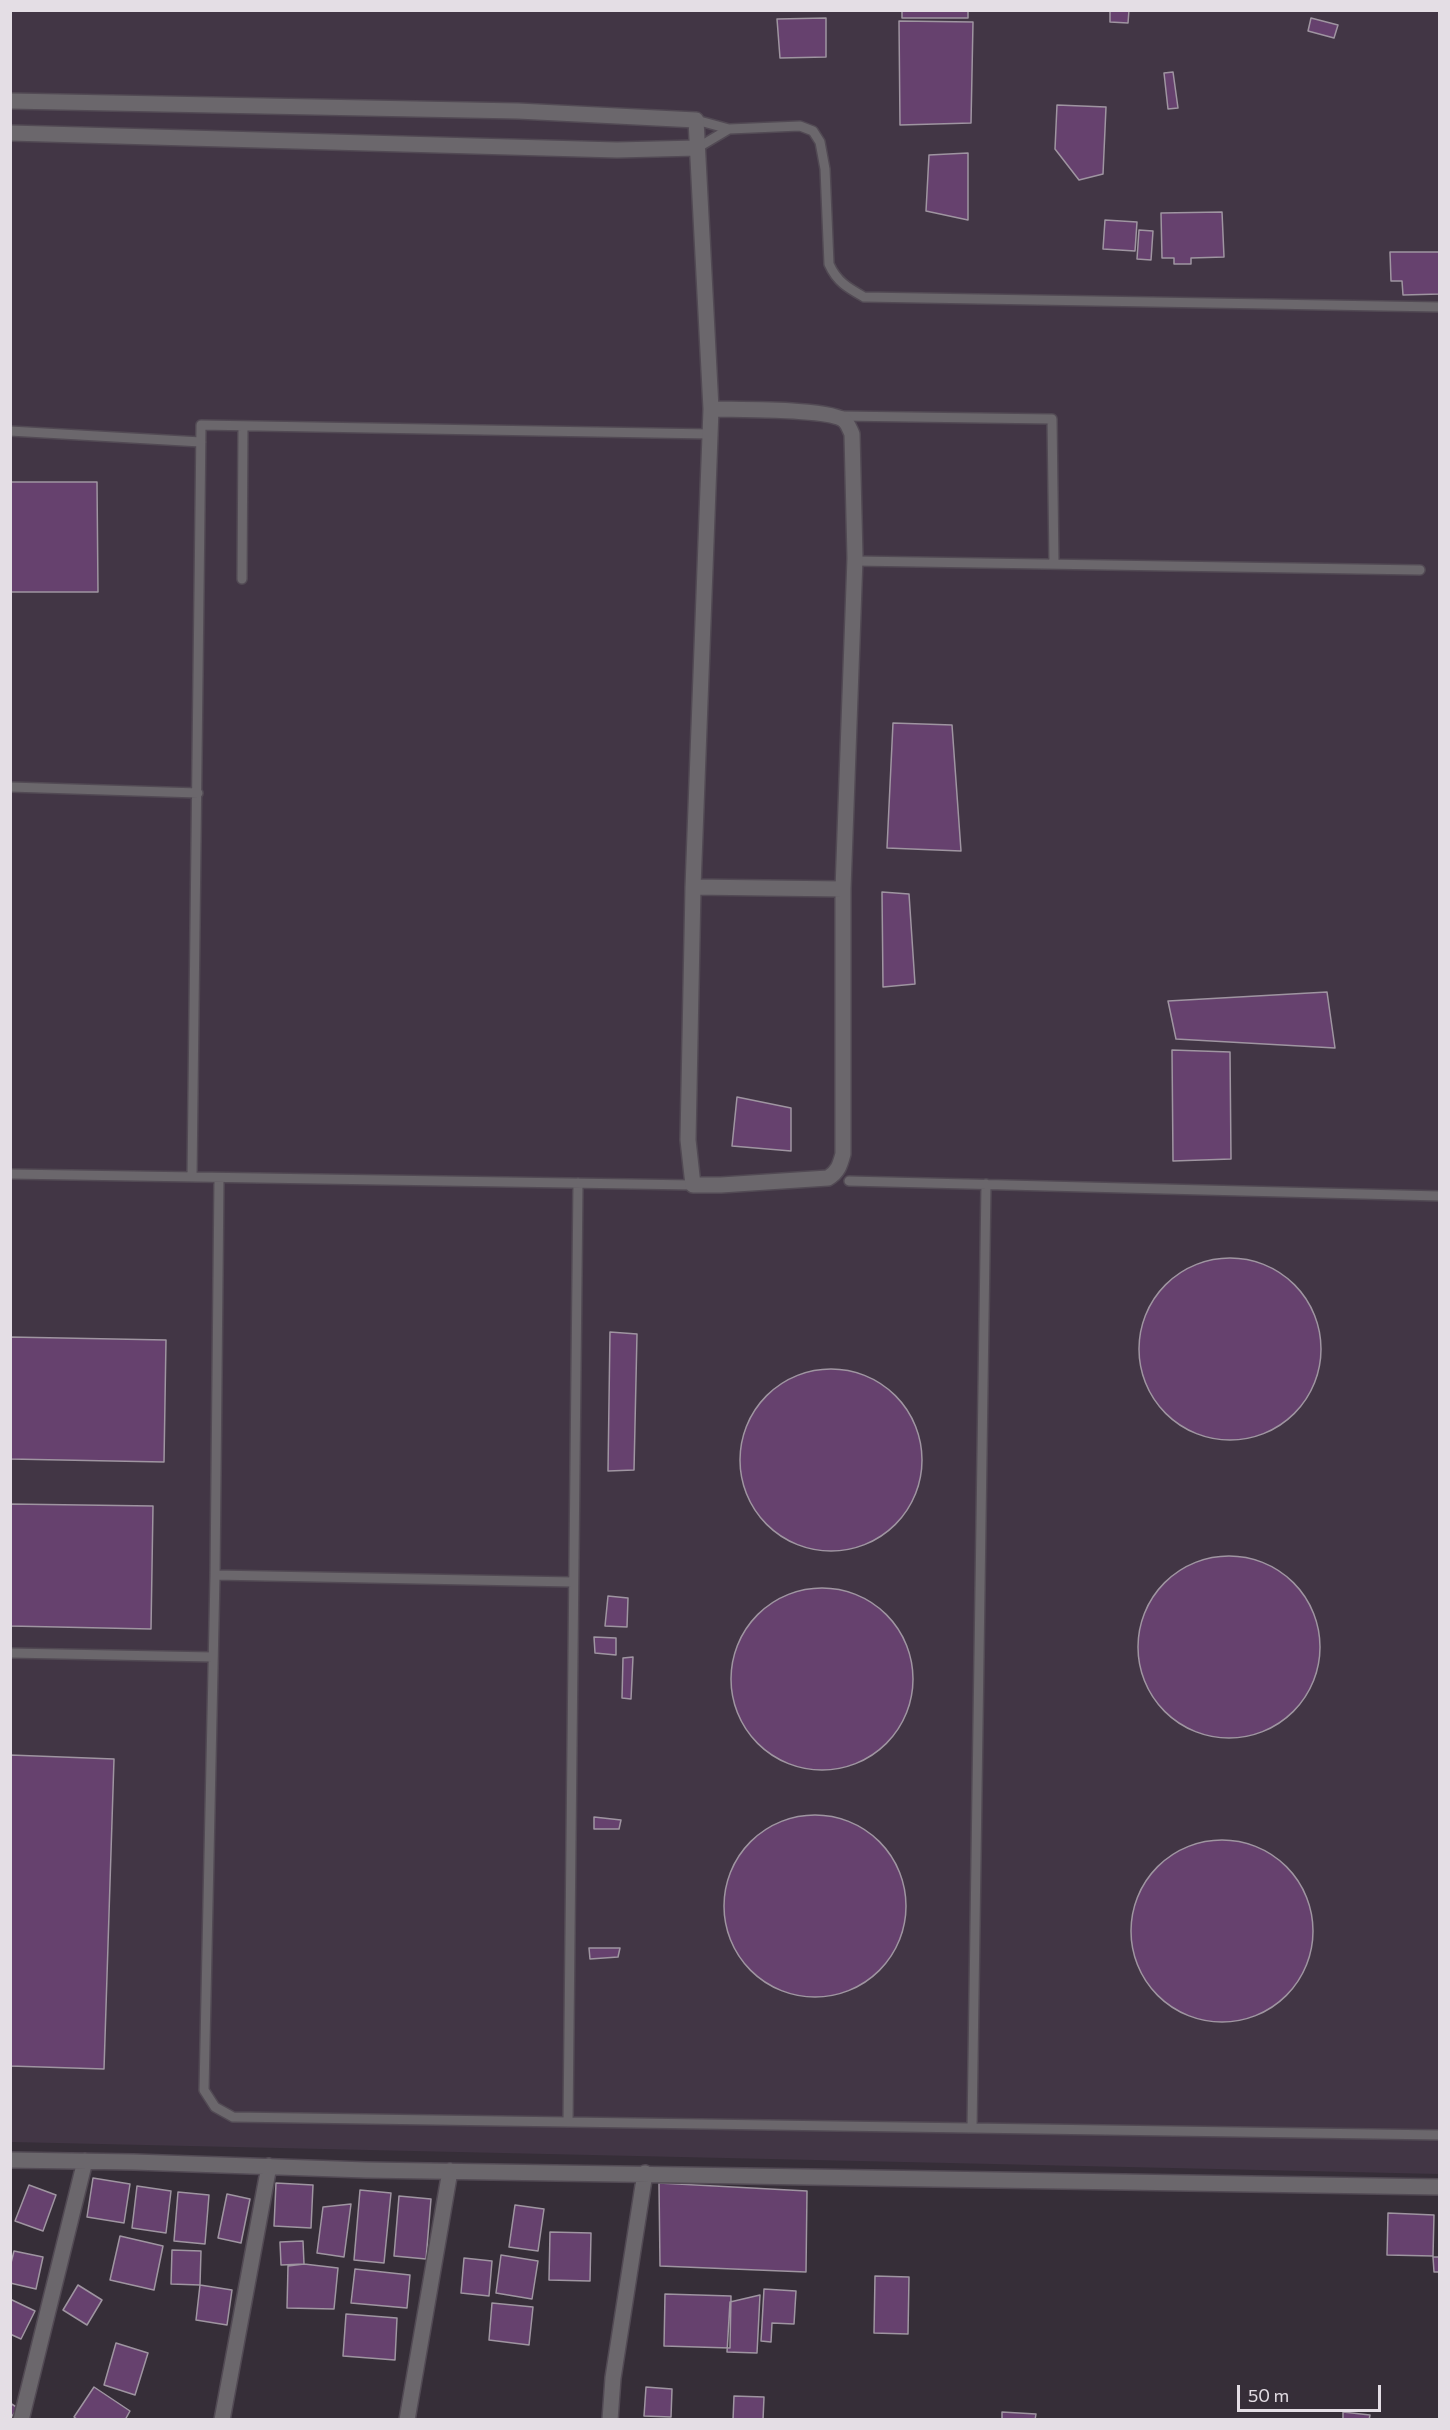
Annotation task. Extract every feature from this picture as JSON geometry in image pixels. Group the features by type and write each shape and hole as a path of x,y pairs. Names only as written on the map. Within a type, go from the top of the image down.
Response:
{"street":[{"path":"10,101 518,111 696,120 711,409 693,887 688,1140 693,1185 828,1178 834,1175 840,1166 843,1154 843,889 855,561 852,434 846,422 834,416 810,412 711,409"},
{"path":"10,133 616,150 697,148"},
{"path":"693,887 843,889"},
{"path":"10,2160 450,2171 1440,2187"},
{"path":"21,2420 85,2162"},
{"path":"222,2420 269,2166"},
{"path":"407,2420 450,2171"},
{"path":"610,2420 613,2378 645,2173"}],"lane":[{"path":"696,120 729,129 800,126 813,131 820,142 825,169 829,264 843,285 864,297 1440,307"},
{"path":"697,148 729,129"},
{"path":"834,416 1053,419 1054,564"},
{"path":"192,1177 201,425 710,434"},
{"path":"242,579 243,426"},
{"path":"10,431 201,442"},
{"path":"855,561 1420,570"},
{"path":"10,788 198,793"},
{"path":"10,1174 693,1185"},
{"path":"219,1178 215,1575 204,2090 215,2107 233,2117 1440,2135"},
{"path":"849,1181 1440,1196"},
{"path":"568,2122 578,1183"},
{"path":"972,2128 986,1184"},
{"path":"215,1575 573,1582"},
{"path":"10,1653 213,1657"}],"shaded area":[{"path":"11,11 1439,11 1439,2174 11,2142"}],"building":[{"path":"902,10 968,10 968,18 902,18"},
{"path":"1110,10 1129,10 1128,23 1110,22"},
{"path":"826,18 826,57 780,58 777,19"},
{"path":"1311,18 1338,25 1334,38 1308,31"},
{"path":"899,21 973,22 971,123 900,125"},
{"path":"1173,72 1178,108 1168,109 1164,73"},
{"path":"1057,105 1106,107 1103,174 1079,180 1055,149"},
{"path":"968,153 968,220 926,211 929,155"},
{"path":"1222,212 1224,257 1191,258 1191,264 1174,264 1174,258 1162,258 1161,213"},
{"path":"1105,220 1137,222 1135,251 1103,249"},
{"path":"1139,230 1153,231 1151,260 1137,259"},
{"path":"1390,252 1440,252 1440,294 1403,295 1402,281 1391,281"},
{"path":"10,482 97,482 98,592 10,592"},
{"path":"893,723 952,725 961,851 887,848"},
{"path":"882,892 909,894 915,984 883,987"},
{"path":"1327,992 1335,1048 1176,1039 1168,1001"},
{"path":"1172,1050 1230,1052 1231,1159 1173,1161"},
{"path":"737,1097 791,1108 791,1151 732,1146"},
{"path":"1230,1258 1265,1265 1281,1273 1294,1285 1306,1298 1314,1314 1321,1349 1314,1384 1306,1400 1294,1413 1281,1425 1265,1433 1230,1440 1195,1433 1179,1425 1166,1413 1154,1400 1146,1384 1139,1349 1146,1314 1154,1298 1166,1285 1179,1273 1195,1265"},
{"path":"610,1332 637,1334 634,1470 608,1471"},
{"path":"10,1337 166,1340 164,1462 10,1459"},
{"path":"831,1369 866,1376 882,1384 895,1396 907,1409 915,1425 922,1460 915,1495 907,1511 895,1524 882,1536 866,1544 831,1551 796,1544 780,1536 767,1524 755,1511 747,1495 740,1460 747,1425 755,1409 767,1396 780,1384 796,1376"},
{"path":"10,1504 153,1506 151,1629 10,1626"},
{"path":"1229,1556 1264,1563 1280,1571 1293,1583 1305,1596 1313,1612 1320,1647 1313,1682 1305,1698 1293,1711 1280,1723 1264,1731 1229,1738 1194,1731 1178,1723 1165,1711 1153,1698 1145,1682 1138,1647 1145,1612 1153,1596 1165,1583 1178,1571 1194,1563"},
{"path":"822,1588 857,1595 872,1603 886,1615 898,1629 906,1644 913,1679 906,1714 898,1729 886,1743 872,1755 857,1763 822,1770 787,1763 772,1755 758,1743 746,1729 738,1714 731,1679 738,1644 746,1629 758,1615 772,1603 787,1595"},
{"path":"608,1596 628,1598 627,1627 605,1626"},
{"path":"594,1637 616,1638 616,1655 595,1653"},
{"path":"633,1657 631,1699 622,1698 623,1658"},
{"path":"10,1755 114,1759 104,2069 10,2066"},
{"path":"815,1815 850,1822 866,1830 879,1842 891,1855 899,1871 906,1906 899,1941 891,1957 879,1970 866,1982 850,1990 815,1997 780,1990 764,1982 751,1970 739,1957 731,1941 724,1906 731,1871 739,1855 751,1842 764,1830 780,1822"},
{"path":"594,1817 621,1820 619,1829 594,1829"},
{"path":"1222,1840 1257,1847 1273,1855 1286,1867 1298,1880 1306,1896 1313,1931 1306,1966 1298,1982 1286,1995 1273,2007 1257,2015 1222,2022 1187,2015 1171,2007 1158,1995 1146,1982 1138,1966 1131,1931 1138,1896 1146,1880 1158,1867 1171,1855 1187,1847"},
{"path":"589,1948 620,1948 618,1957 590,1959"},
{"path":"93,2178 130,2184 124,2223 87,2217"},
{"path":"276,2183 313,2185 311,2228 274,2226"},
{"path":"659,2183 807,2191 806,2272 660,2266"},
{"path":"29,2185 56,2195 43,2231 15,2221"},
{"path":"137,2186 171,2191 166,2233 132,2228"},
{"path":"360,2190 391,2193 384,2263 354,2260"},
{"path":"178,2192 209,2195 205,2244 174,2241"},
{"path":"227,2194 250,2199 241,2243 218,2238"},
{"path":"399,2196 431,2199 426,2259 394,2256"},
{"path":"351,2204 344,2257 317,2253 323,2207"},
{"path":"515,2205 544,2209 538,2251 509,2247"},
{"path":"1388,2213 1434,2215 1433,2256 1387,2255"},
{"path":"550,2232 591,2233 590,2281 549,2280"},
{"path":"120,2236 163,2246 154,2290 110,2280"},
{"path":"303,2241 304,2264 281,2265 280,2242"},
{"path":"172,2250 201,2251 200,2285 171,2284"},
{"path":"14,2251 43,2257 36,2289 10,2283 10,2267"},
{"path":"501,2255 538,2261 532,2299 496,2293"},
{"path":"1433,2257 1440,2257 1440,2272 1434,2272"},
{"path":"464,2258 492,2261 489,2296 461,2293"},
{"path":"304,2264 338,2268 334,2309 287,2308 288,2266"},
{"path":"355,2269 410,2275 407,2308 351,2303"},
{"path":"875,2276 909,2277 908,2334 874,2333"},
{"path":"78,2285 102,2300 87,2325 63,2310"},
{"path":"200,2285 232,2290 227,2325 196,2320"},
{"path":"764,2289 796,2291 794,2324 772,2323 771,2342 761,2341"},
{"path":"665,2294 731,2296 730,2348 664,2346"},
{"path":"760,2295 757,2353 727,2352 730,2302"},
{"path":"10,2299 35,2311 21,2339 10,2334"},
{"path":"492,2303 533,2307 529,2345 489,2340"},
{"path":"346,2314 397,2318 395,2360 343,2356"},
{"path":"116,2343 148,2353 135,2395 104,2385"},
{"path":"94,2387 130,2411 125,2420 78,2420 74,2417"},
{"path":"646,2387 672,2389 671,2417 644,2416"},
{"path":"734,2396 764,2397 763,2420 733,2420"},
{"path":"10,2403 18,2408 10,2419"},
{"path":"1002,2412 1036,2414 1035,2420 1002,2420"},
{"path":"1343,2412 1370,2415 1369,2420 1343,2420"}]}
